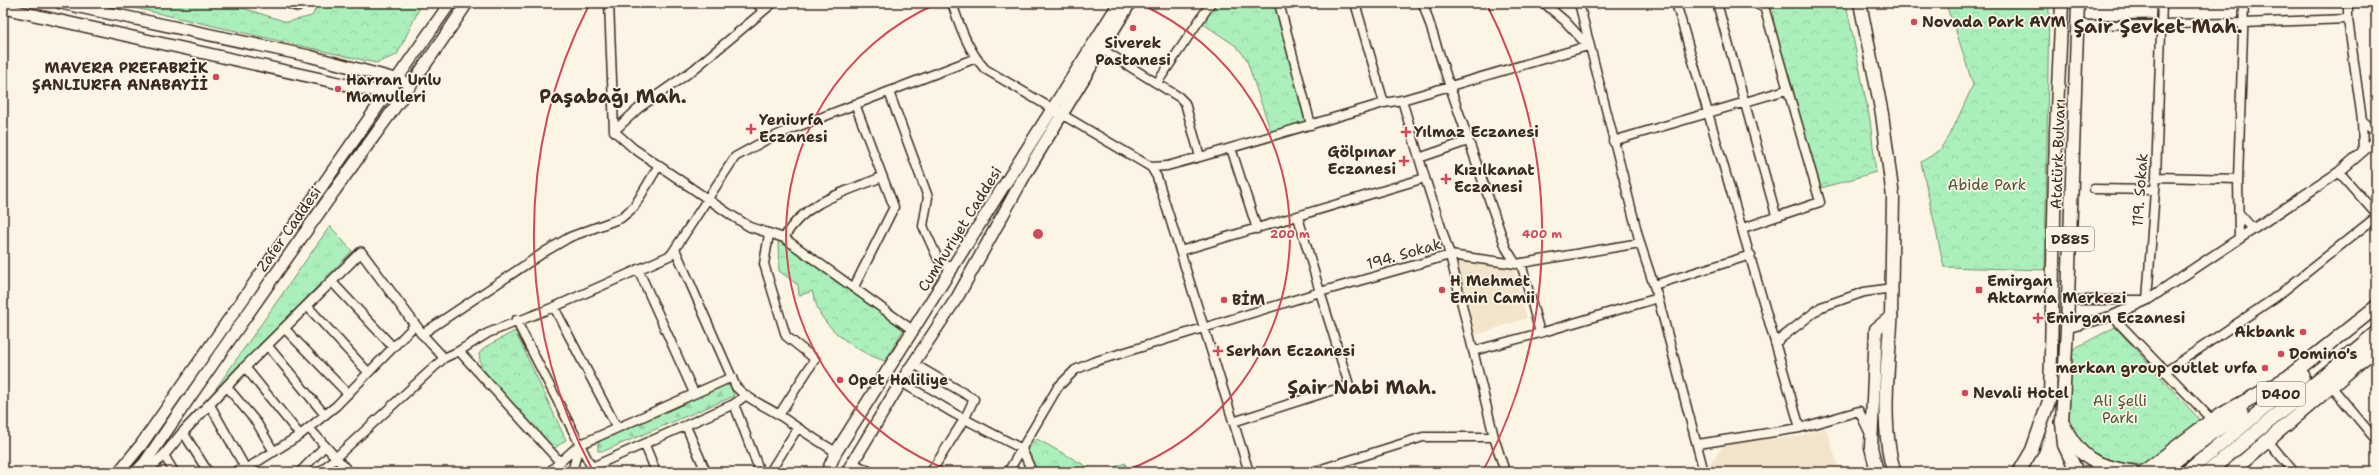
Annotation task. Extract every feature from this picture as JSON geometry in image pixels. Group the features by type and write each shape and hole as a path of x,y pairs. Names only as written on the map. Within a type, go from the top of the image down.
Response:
{"highway":[{"path":"2137,472 2151,471 2287,378 2376,308"},
{"name":"D400","path":"2187,472 2376,316"},
{"path":"1891,317 1888,421 1889,455 1894,472"},
{"name":"D400","path":"2208,472 2376,333"},
{"path":"2235,472 2246,459 2376,348"},
{"path":"2151,471 2212,420 2287,378"},
{"path":"2062,422 2068,436 2086,456 2105,468 2133,472"}],"main road":[{"path":"61,3 309,56 413,84"},
{"name":"Zafer Caddesi","path":"119,472 141,444 450,3"},
{"name":"Zafer Caddesi","path":"136,472 144,464 204,376 404,97 467,3"},
{"name":"Cumhuriyet Caddesi","path":"827,472 836,452 1025,155 1051,108 1119,3"},
{"name":"Cumhuriyet Caddesi","path":"850,467 902,382 958,296 1062,114 1130,3"},
{"path":"1860,3 1877,86 1893,197 1891,317 1876,329 1871,447 1877,472"},
{"path":"2019,472 2032,450 2050,398 2056,131 2062,3"},
{"name":"Atatürk Bulvarı","path":"2077,472 2064,445 2062,422 2067,328 2078,3"},
{"path":"3,8 370,90 390,90 404,97"}],"street":[{"path":"287,3 298,7 299,3"},
{"path":"609,3 614,131 633,148 750,227 784,238 914,331"},
{"path":"757,3 762,10"},
{"path":"614,131 640,108 693,70 746,27 762,10 773,3"},
{"path":"952,3 964,38 976,58 985,69 1151,167 1166,166 1200,157 1384,103 1402,100 1450,87 1588,46"},
{"path":"1157,83 1211,3"},
{"path":"1279,3 1311,125"},
{"path":"1355,3 1384,103"},
{"path":"1423,3 1468,141 1506,248 1519,263 1540,333"},
{"path":"1544,3 1565,21 1588,46"},
{"path":"1579,3 1588,46 1613,141 1640,242 1658,298 1698,444 1704,472"},
{"path":"1676,3 1743,228 1800,428"},
{"path":"1717,3 1776,215"},
{"path":"1743,228 1776,215 1820,202 1786,90 1763,5 1754,3"},
{"name":"119. Sokak","path":"2147,300 2156,177 2162,3"},
{"path":"2238,239 2238,179 2244,3"},
{"path":"2348,3 2348,19 2362,120 2363,151"},
{"path":"2078,25 2244,23 2348,19"},
{"path":"1102,50 1179,97 1184,103 1200,157"},
{"path":"320,472 335,456 419,383 444,358 459,351 488,333 516,320 554,307 672,255 707,198 736,157 766,140 976,58"},
{"path":"1613,141 1786,90"},
{"path":"889,92 928,197 923,226 938,259 952,270"},
{"path":"1402,100 1418,158 1450,255 1494,437 1505,472"},
{"path":"854,287 894,207 855,104"},
{"path":"2362,120 2376,133"},
{"path":"2067,328 2112,316 2147,300 2339,172 2376,140"},
{"path":"1418,158 1468,141"},
{"path":"1231,148 1257,229"},
{"path":"422,334 546,251 570,237 621,218 634,207 659,165"},
{"path":"1151,167 1180,251 1249,472"},
{"path":"2339,172 2376,214"},
{"path":"784,238 791,225 808,208 882,177"},
{"path":"2156,177 2238,179"},
{"path":"1180,251 1425,178"},
{"path":"2094,189 2154,190"},
{"path":"2238,213 2253,229"},
{"path":"1233,422 1349,385 1298,217"},
{"path":"2165,372 2276,297 2376,217"},
{"path":"769,234 764,264 786,336 815,359 778,415"},
{"name":"194. Sokak","path":"1008,472 1058,387 1075,370 1093,362 1204,330 1320,292 1450,255 1519,263 1640,242"},
{"path":"675,249 736,386 745,396 836,452"},
{"path":"146,472 164,455 183,432 245,367 284,328 308,307 361,252 422,334 444,358"},
{"path":"1654,285 1750,255"},
{"path":"638,269 694,393"},
{"path":"332,282 393,347"},
{"path":"1775,343 1821,307 1864,292 1892,288"},
{"path":"1473,351 1658,298"},
{"path":"2068,300 2147,300"},
{"path":"308,307 368,372"},
{"path":"554,307 617,428"},
{"path":"2112,316 2212,420"},
{"path":"516,320 593,470 734,404 745,396"},
{"path":"247,471 300,435 325,415 348,394 415,325"},
{"path":"284,328 348,394"},
{"path":"267,345 325,415"},
{"path":"459,351 560,462"},
{"path":"914,364 974,399 965,418 931,472"},
{"path":"245,367 300,435"},
{"path":"549,472 579,445 732,377"},
{"path":"902,382 1022,449 1032,472"},
{"path":"2331,386 2376,440"},
{"path":"227,387 256,423 274,452"},
{"path":"734,404 760,472"},
{"path":"210,405 247,471"},
{"path":"1698,444 1800,428 1859,411 1872,436"},
{"path":"686,426 706,472"},
{"path":"309,428 349,472"},
{"path":"770,472 797,429"},
{"path":"183,432 208,472"},
{"path":"1312,472 1423,437 1494,437"},
{"path":"2268,440 2294,472"},
{"path":"572,472 579,445"},
{"path":"645,445 656,472"},
{"path":"300,472 325,446"},
{"path":"164,455 174,472"},
{"path":"850,467 872,472"},
{"path":"235,472 242,468 247,471"}],"shaded area":[{"path":"1461,258 1513,267 1527,318 1476,335 1457,261"},
{"path":"1826,428 1840,472 1713,472 1710,463 1723,446 1757,440 1797,437"}],"green space":[{"path":"113,3 227,3 287,22 312,16 318,3 422,3 397,55 376,63"},
{"path":"1217,3 1274,3 1289,52 1305,121 1271,132 1246,58 1236,46 1202,23"},
{"path":"1772,3 1846,3 1870,120 1876,172 1818,189 1775,35"},
{"name":"Abide Park","path":"1945,3 2049,3 2045,270 1944,267 1921,162 1939,151 1953,129 1973,85 1956,31"},
{"path":"330,226 352,251 210,397"},
{"path":"784,240 905,327 885,361 867,354 842,338 820,314 812,291 799,296 798,285 779,271 778,243"},
{"name":"Ali Şelli Parkı","path":"2115,327 2201,421 2142,465 2110,462 2089,451 2075,438 2068,424 2069,371 2073,349"},
{"path":"515,331 566,440 552,450 481,367 479,354 485,347"},
{"path":"725,384 731,387 734,396 604,451 598,451 598,441"},
{"path":"1037,439 1097,472 1033,472 1025,451"},
{"path":"1125,463 1128,472 1103,472"}],"place":[{"name":"Novada Park AVM","path":"1914,22"},
{"name":"Siverek Pastanesi","path":"1133,28"},
{"name":"MAVERA PREFABRİK ŞANLIURFA ANABAYİİ","path":"216,77"},
{"name":"Harran Unlu Mamulleri","path":"338,89"},
{"name":"Yeniurfa Eczanesi","path":"751,129"},
{"name":"Yılmaz Eczanesi","path":"1406,132"},
{"name":"Gölpınar Eczanesi","path":"1404,161"},
{"name":"Kızılkanat Eczanesi","path":"1446,179"},
{"name":"H Mehmet Emin Camii","path":"1442,290"},
{"name":"Emirgan Aktarma Merkezi","path":"1979,290"},
{"name":"BİM","path":"1224,300"},
{"name":"Emirgan Eczanesi","path":"2038,318"},
{"name":"Akbank","path":"2303,332"},
{"name":"Serhan Eczanesi","path":"1218,351"},
{"name":"Domino's","path":"2281,354"},
{"name":"merkan group outlet urfa","path":"2265,368"},
{"name":"Opet Haliliye","path":"840,380"},
{"name":"Nevali Hotel","path":"1965,393"}],"district":[{"name":"Şair Şevket Mah.","path":"2158,26"},
{"name":"Paşabağı Mah.","path":"613,96"},
{"name":"Şair Nabi Mah.","path":"1362,387"}]}
